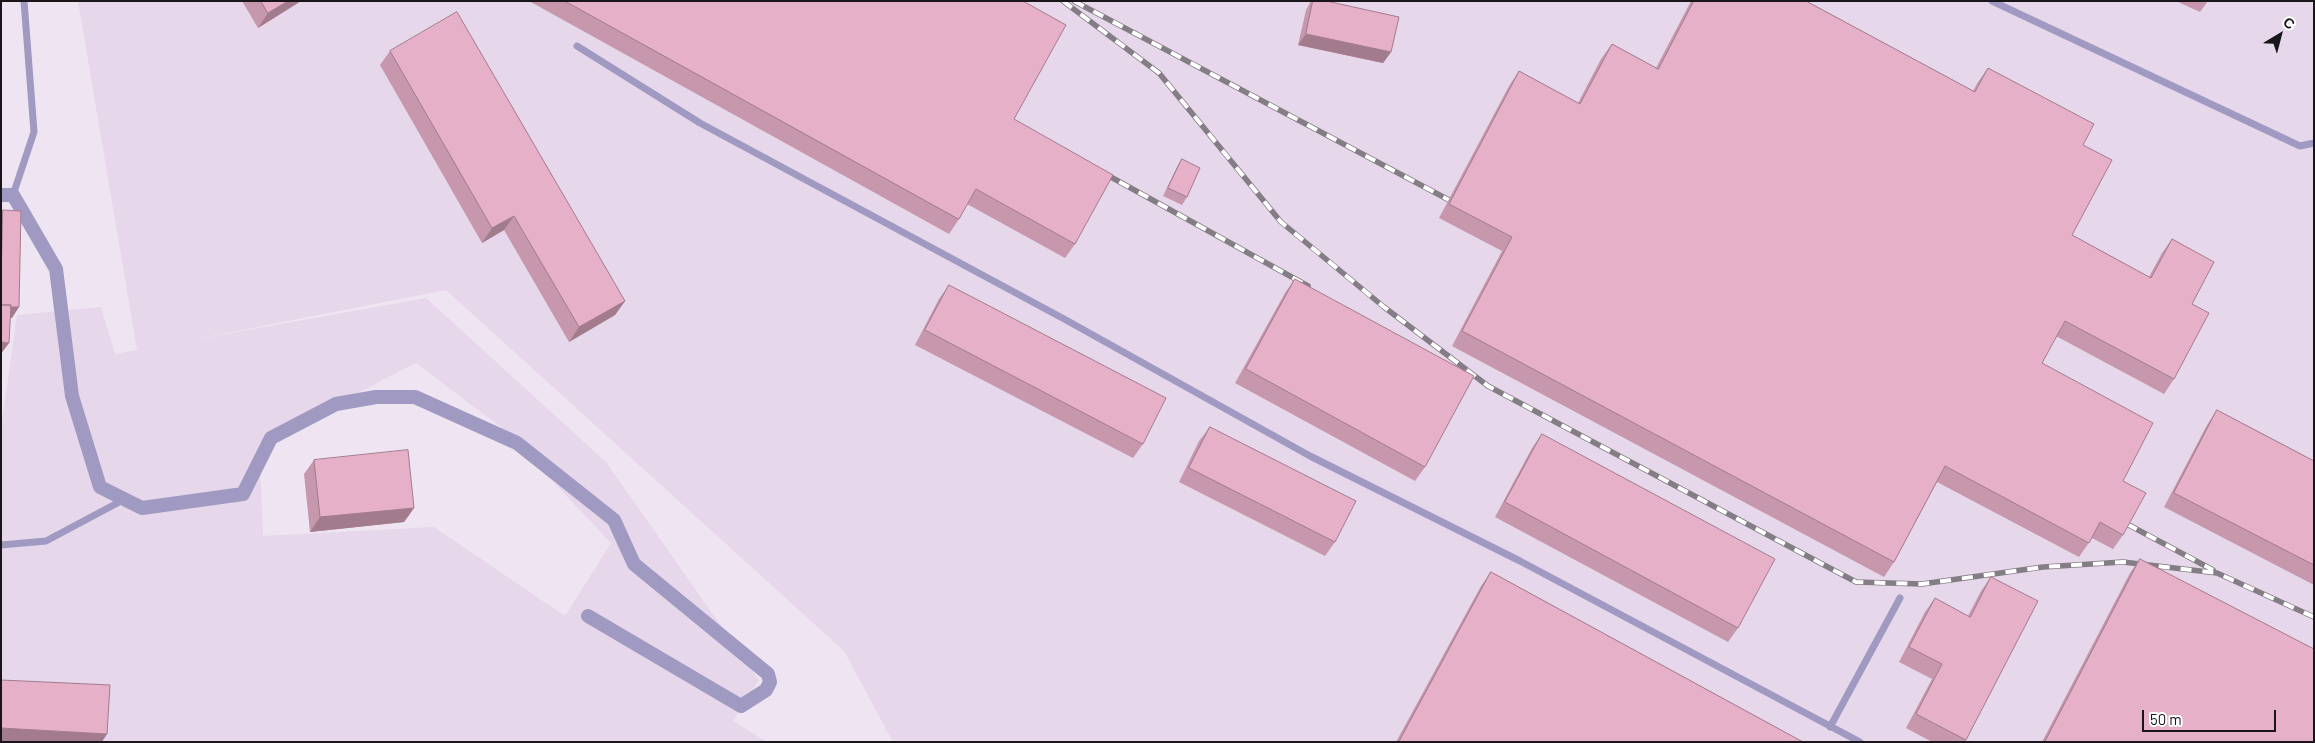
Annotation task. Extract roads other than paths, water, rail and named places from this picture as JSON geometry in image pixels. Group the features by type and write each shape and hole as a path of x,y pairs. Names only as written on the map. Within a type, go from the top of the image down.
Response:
{"street":[{"path":"7,195 56,270 72,396 100,487 142,508 244,494 271,438 336,404 376,397 415,397 517,444 614,520 634,564 768,674 770,682 766,690 741,706 588,616"}],"lane":[{"path":"7,195 34,132 24,1"},
{"path":"1992,1 2300,146 2314,144"},
{"path":"577,46 700,123 1066,320 1310,456 1520,561 1860,742"},
{"path":"1,545 46,541 124,499"},
{"path":"1830,727 1900,598"}],"railway":[{"path":"1063,1 1159,73 1281,222 1384,307 1488,386 1856,582 1922,584 2043,567 2123,562 2217,573 2314,617"},
{"path":"1074,1 1449,200"},
{"path":"1100,171 1308,286"},
{"path":"2127,524 2213,570"}]}
